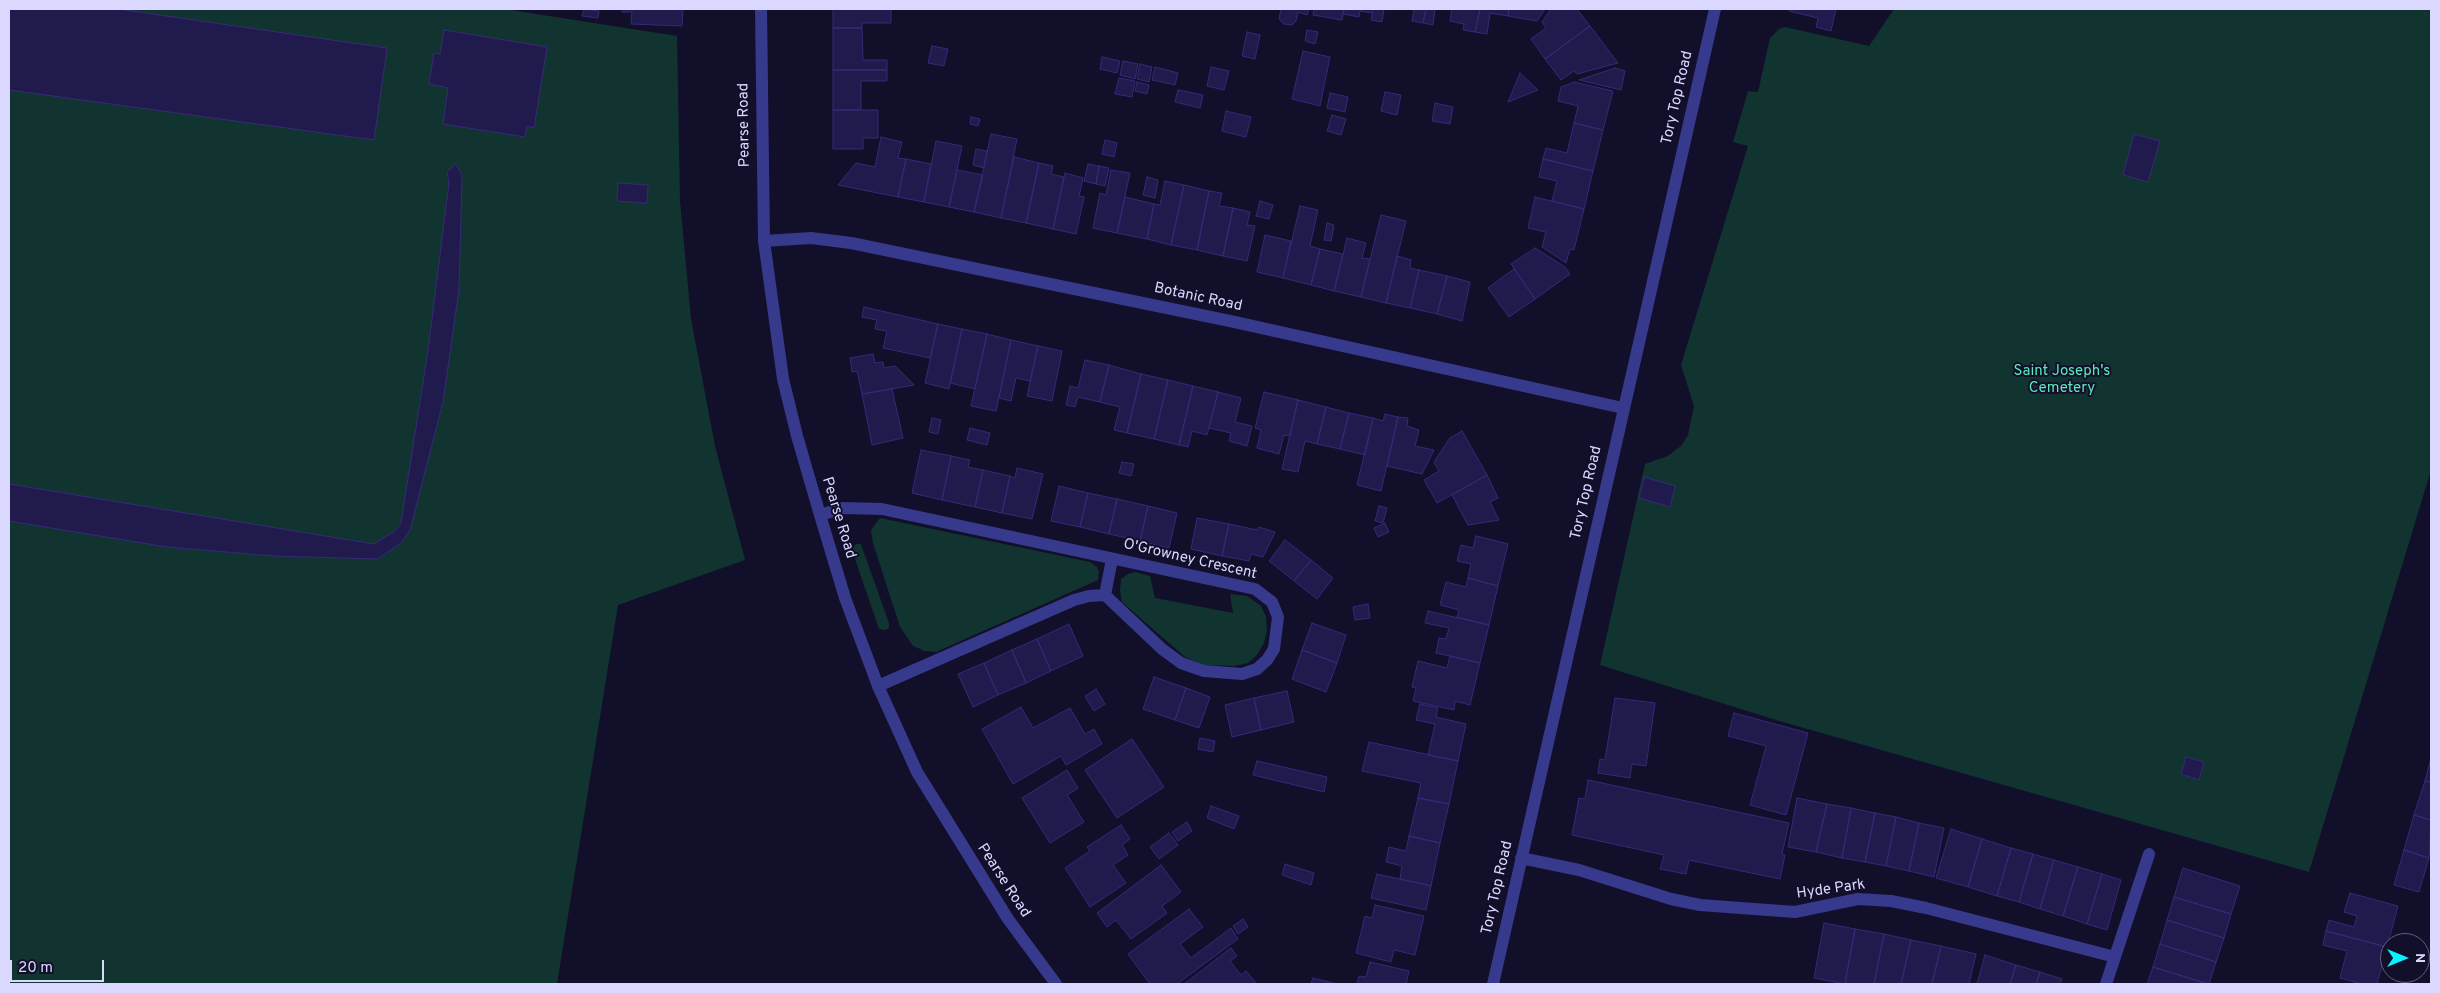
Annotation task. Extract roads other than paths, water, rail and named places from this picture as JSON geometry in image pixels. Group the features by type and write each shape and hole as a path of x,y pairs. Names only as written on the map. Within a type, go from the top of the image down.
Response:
{"street":[{"name":"Pearse Road","path":"761,9 764,241 783,379 820,516 846,598 878,686 917,772 1008,919 1056,984"},
{"name":"Tory Top Road","path":"1492,984 1715,9"},
{"name":"Botanic Road","path":"764,241 811,238 851,243 1239,324 1623,408"},
{"name":"O'Growney Crescent","path":"820,516 843,508 882,509 1112,560 1255,589 1272,602 1278,617 1274,650 1268,660 1257,669 1228,674 1204,671 1181,663 1162,649 1105,596 1112,560"},
{"path":"878,686 1074,600 1090,596 1105,596"},
{"path":"2106,984 2149,854"},
{"name":"Hyde Park","path":"1521,858 1579,870 1671,899 1700,905 1795,912 1858,899 1891,901 1926,908 2115,957"}],"park label":[{"name":"Saint Joseph's Cemetery","path":"2062,380"}]}
